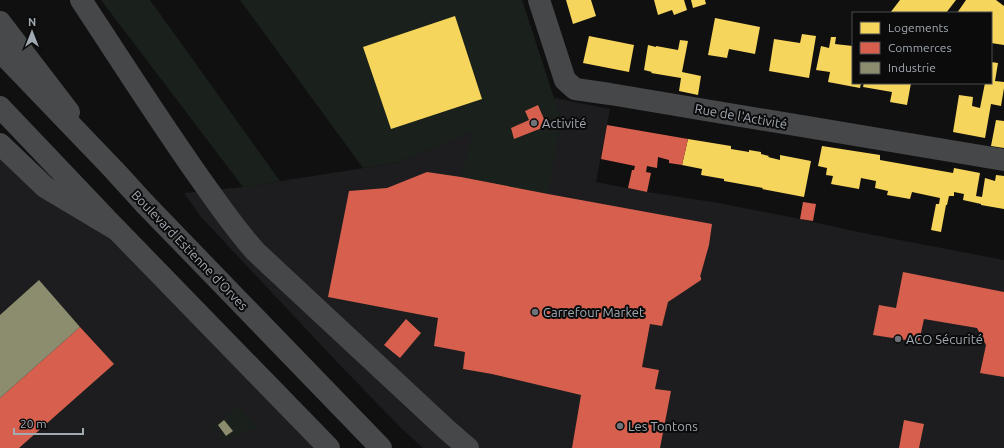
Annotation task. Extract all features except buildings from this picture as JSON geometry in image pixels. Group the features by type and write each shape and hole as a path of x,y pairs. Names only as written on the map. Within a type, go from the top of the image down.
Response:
{"highway":[{"name":"Boulevard Estienne d'Orves","path":"0,51 145,204"},
{"path":"0,107 117,230"}],"main road":[{"path":"0,22 114,170"},
{"path":"0,144 45,187 117,230 329,448"},
{"name":"Boulevard Estienne d'Orves","path":"145,204 381,448"}],"street":[{"path":"81,0 182,152 219,205 256,252 468,448"},
{"name":"Rue de l'Activité","path":"539,0 565,80 575,89 1004,160"}],"shaded area":[{"path":"101,0 150,0 280,181 243,187"},
{"path":"240,0 522,0 561,119 548,194 461,177 473,132 396,163 363,168"},
{"path":"555,98 610,109 596,182 647,192 719,203 1004,260 1004,448 423,448 402,429 337,362 201,217 184,193 243,187 396,163"},
{"path":"0,144 117,230 329,448 0,448"},
{"path":"238,407 258,429 244,431 230,440 220,442 222,431 209,429"}],"place":[{"name":"Activité","path":"534,123"},
{"name":"Carrefour Market","path":"535,312"},
{"name":"ACO Sécurité","path":"898,339"},
{"name":"Les Tontons","path":"620,426"}]}
